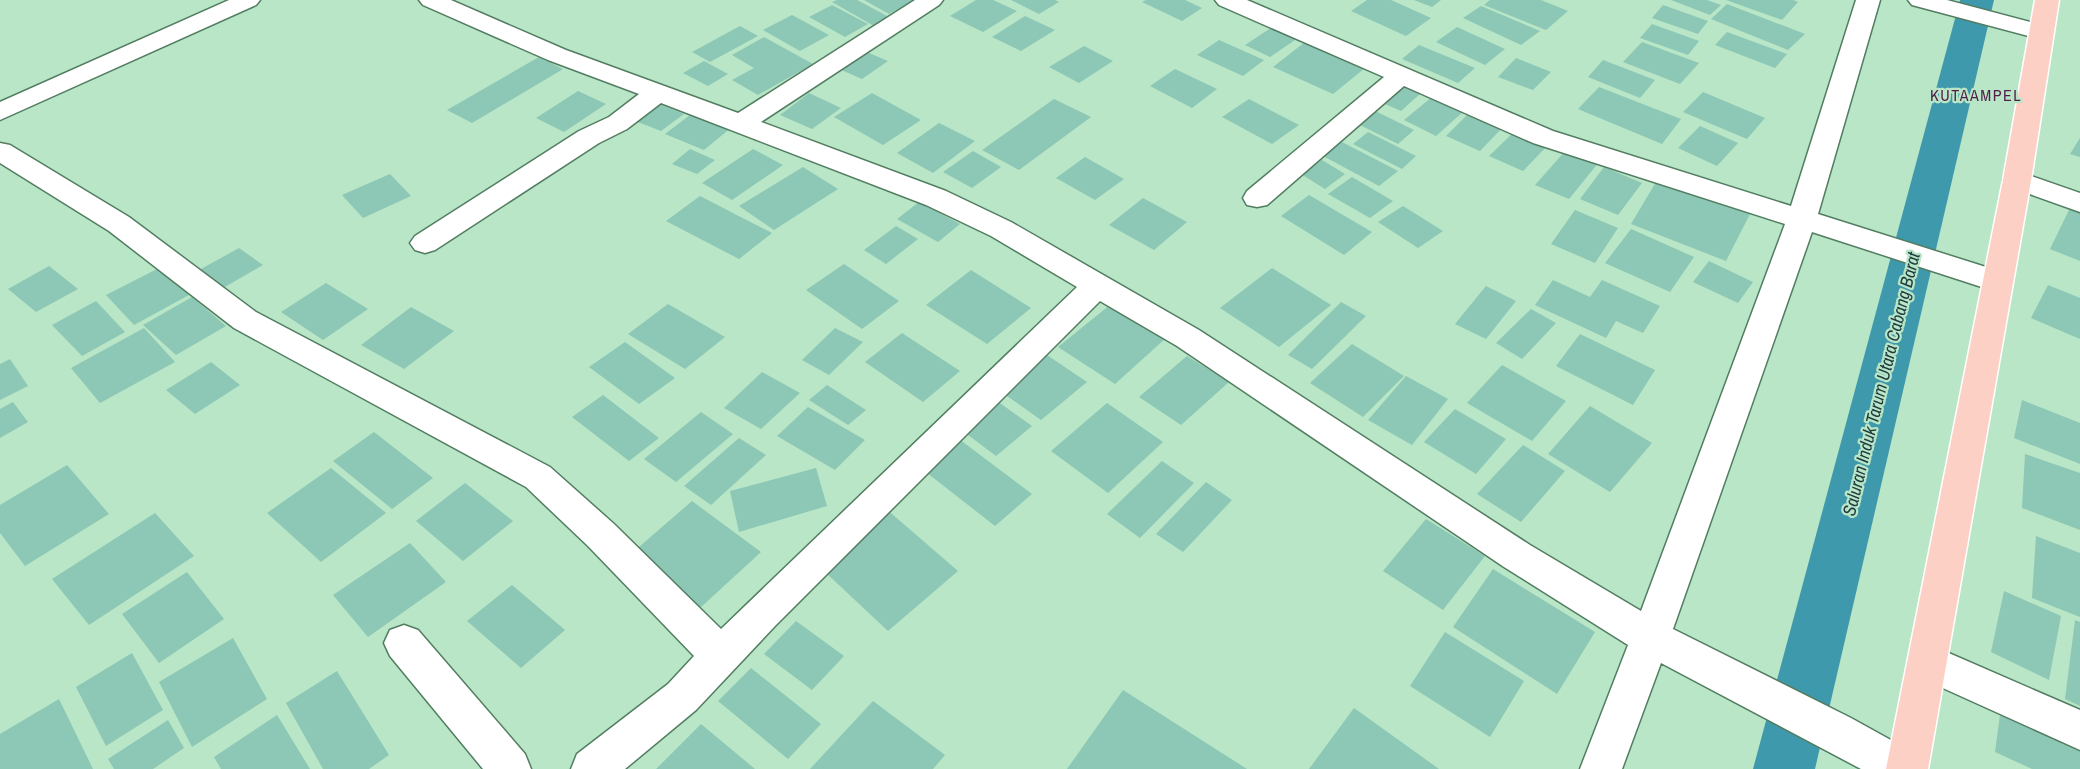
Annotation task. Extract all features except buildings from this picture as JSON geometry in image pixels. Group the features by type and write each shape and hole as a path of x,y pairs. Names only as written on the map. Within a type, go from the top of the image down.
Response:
{"main road":[{"path":"1907,769 2017,180 2047,0"}],"street":[{"path":"0,112 248,0"},
{"path":"431,0 557,55 936,198 1001,229 1188,338 1517,556 1666,646 1836,732 1901,769"},
{"path":"740,124 932,0"},
{"path":"1227,0 1543,137 1997,281"},
{"path":"1601,769 1666,646 1815,223 1868,0"},
{"path":"1920,0 2040,33"},
{"path":"1257,198 1401,76"},
{"path":"425,243 589,137 618,123 657,93"},
{"path":"0,151 119,224 245,321 538,477 601,535 655,592 678,610 720,656"},
{"path":"2017,180 2080,203"},
{"path":"592,769 682,697 720,656 1098,285"},
{"path":"404,643 510,769"},
{"path":"1928,662 2080,730"}],"waterway":[{"name":"Saluran Induk Tarum Utara Cabang Barat","path":"1784,769 1977,0"}],"district":[{"name":"KUTAAMPEL","path":"1976,95"}]}
